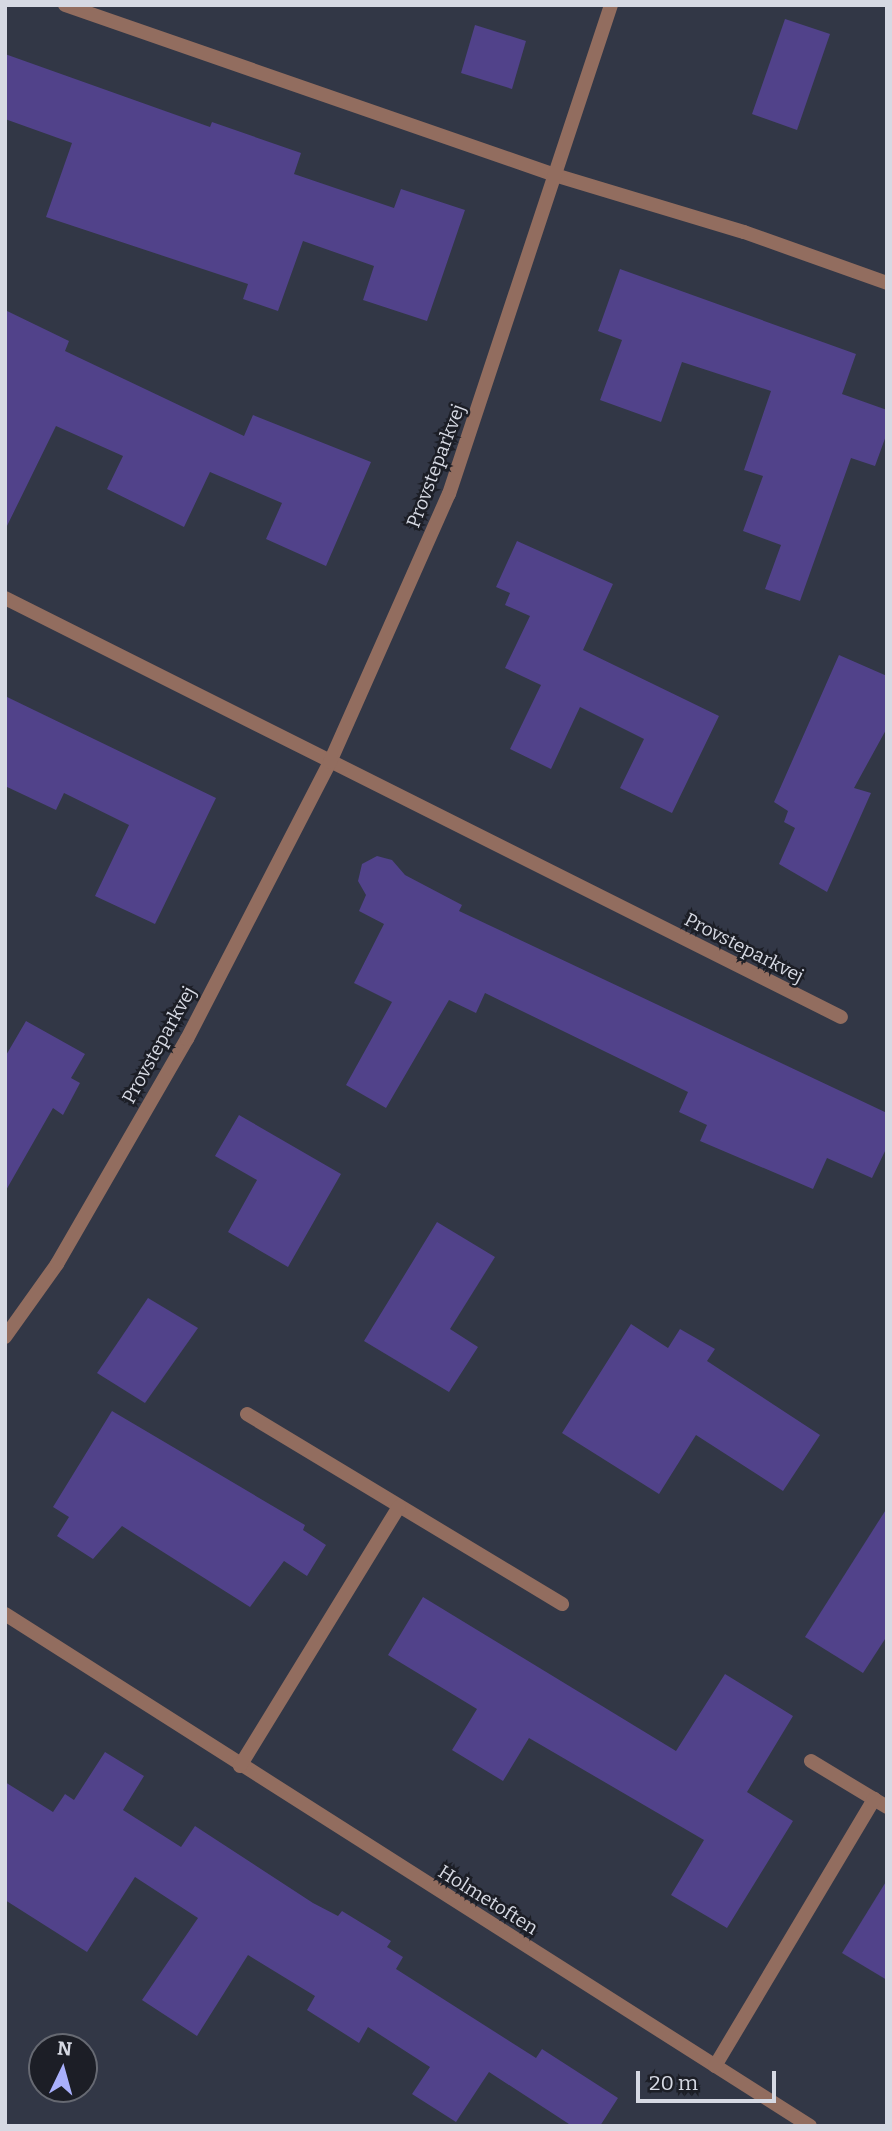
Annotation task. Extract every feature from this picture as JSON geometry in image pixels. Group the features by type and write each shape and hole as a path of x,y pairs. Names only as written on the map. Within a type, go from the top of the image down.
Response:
{"street":[{"path":"65,5 558,176 744,232 887,284"},
{"name":"Provsteparkvej","path":"5,1337 57,1264 187,1038 330,762 449,494 558,176 611,5"},
{"name":"Provsteparkvej","path":"5,598 841,1017"},
{"path":"247,1414 562,1604"},
{"path":"240,1766 399,1507"},
{"name":"Holmetoften","path":"5,1614 240,1766 810,2126"},
{"path":"715,2066 881,1803 811,1761"}],"building":[{"path":"785,19 830,34 797,130 752,114"},
{"path":"475,25 526,41 512,89 461,73"},
{"path":"5,54 210,127 212,122 301,153 294,174 394,208 401,189 465,210 427,321 363,300 374,266 303,241 278,311 243,299 248,284 46,217 72,143 5,119"},
{"path":"620,269 856,354 842,394 887,410 887,433 875,466 851,458 800,601 765,589 781,545 743,531 763,476 744,470 771,391 682,362 661,422 600,400 622,340 598,331"},
{"path":"5,310 69,341 65,351 244,436 253,415 371,462 326,566 266,539 282,503 210,472 184,527 107,489 123,456 56,426 5,530"},
{"path":"517,541 613,584 583,650 719,716 672,813 620,788 644,739 580,707 551,769 510,749 541,685 505,668 530,616 505,605 510,593 496,587"},
{"path":"839,655 887,676 887,728 854,788 871,793 827,892 779,864 795,828 784,822 788,811 774,802"},
{"path":"5,696 216,798 155,924 95,896 129,825 64,793 56,810 5,786"},
{"path":"377,856 392,860 405,875 462,905 459,911 887,1113 887,1147 872,1178 827,1158 813,1189 700,1141 707,1125 679,1112 688,1092 485,993 476,1013 449,1000 386,1108 346,1085 392,1002 354,983 384,924 359,911 366,895 358,881 362,864"},
{"path":"26,1021 85,1054 71,1078 80,1083 63,1115 53,1108 5,1192 5,1057"},
{"path":"239,1115 341,1174 288,1267 228,1232 257,1180 215,1156"},
{"path":"437,1222 495,1257 450,1329 478,1347 449,1392 364,1341"},
{"path":"148,1298 198,1328 145,1403 97,1373"},
{"path":"631,1324 668,1348 680,1329 715,1349 707,1361 820,1435 783,1491 696,1435 659,1494 562,1433"},
{"path":"112,1411 305,1525 303,1530 326,1545 307,1576 284,1561 250,1607 122,1526 93,1559 57,1536 69,1517 53,1507"},
{"path":"887,1508 887,1636 863,1673 805,1637"},
{"path":"423,1597 676,1751 725,1674 793,1716 747,1792 793,1821 727,1928 671,1895 704,1840 529,1738 503,1781 452,1750 477,1709 388,1655"},
{"path":"105,1752 144,1776 123,1810 181,1847 195,1826 313,1903 338,1916 342,1911 391,1941 387,1947 403,1957 396,1969 536,2058 542,2049 618,2098 600,2126 572,2126 489,2072 456,2122 412,2094 430,2067 368,2027 359,2043 307,2010 315,1996 248,1955 197,2036 142,2000 198,1918 135,1877 87,1952 5,1900 5,1782 53,1812 65,1794 74,1800"},
{"path":"887,1880 887,1980 842,1953"}]}
